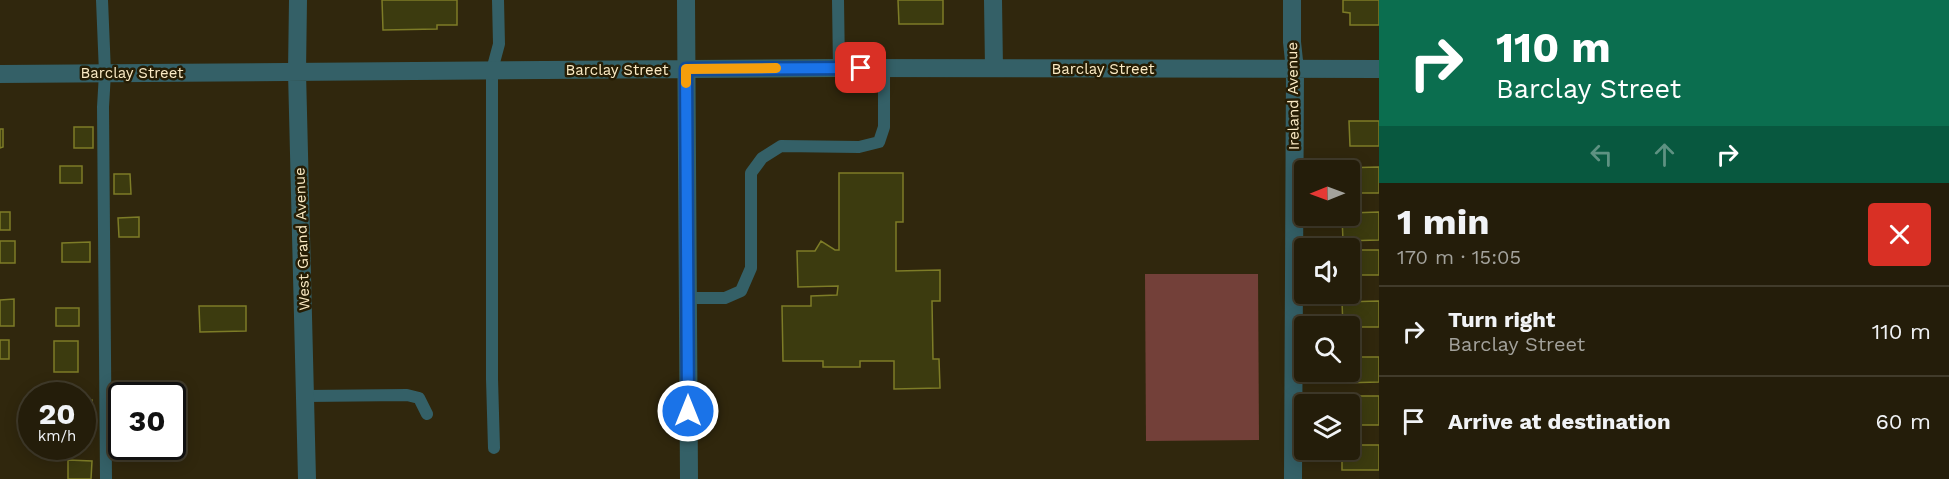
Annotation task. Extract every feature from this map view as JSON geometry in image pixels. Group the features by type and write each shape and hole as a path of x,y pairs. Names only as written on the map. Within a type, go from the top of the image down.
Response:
{"street":[{"name":"West Grand Avenue","path":"298,0 297,72 307,479"},
{"path":"686,0 689,479"},
{"path":"993,0 994,68"},
{"name":"Ireland Avenue","path":"1292,0 1295,70 1293,479"},
{"name":"Barclay Street","path":"0,74 838,68 1379,69"}],"lane":[{"path":"102,0 105,73 103,107 106,479"},
{"path":"494,448 492,70 499,44 498,0"},
{"path":"838,0 838,68"},
{"path":"688,298 725,298 741,291 751,268 751,173 762,158 781,146 859,147 879,142 884,127 884,68"},
{"path":"306,396 407,395 419,398 427,414"}],"shaded area":[{"path":"1145,274 1258,274 1259,440 1146,441"}],"building":[{"path":"382,0 457,0 457,25 437,25 437,29 383,30"},
{"path":"898,0 943,0 943,24 899,24"},
{"path":"1343,0 1379,0 1379,25 1350,25 1350,13 1343,12"},
{"path":"1349,121 1379,121 1379,146 1350,146"},
{"path":"74,127 93,127 93,148 74,148"},
{"path":"0,129 3,129 3,147 0,148"},
{"path":"60,166 82,166 82,183 60,183"},
{"path":"1360,167 1379,167 1379,193 1360,193"},
{"path":"839,173 903,173 903,222 896,222 896,271 940,270 940,301 932,301 933,359 939,359 940,388 894,389 894,361 860,361 860,367 823,367 823,361 783,361 782,306 811,306 811,296 837,295 838,286 798,287 797,251 815,251 821,241 839,250"},
{"path":"114,174 130,174 131,194 114,194"},
{"path":"0,212 10,212 10,230 0,230"},
{"path":"1379,212 1379,240 1343,238 1342,226 1360,226 1360,213"},
{"path":"139,217 139,237 119,237 118,218"},
{"path":"0,241 15,241 15,263 0,263"},
{"path":"90,242 90,262 62,262 62,243"},
{"path":"1360,250 1379,250 1379,275 1360,275"},
{"path":"14,299 14,326 0,326 0,300"},
{"path":"1379,301 1379,327 1360,327 1360,316 1343,316 1342,304 1360,304 1360,302"},
{"path":"199,306 246,306 246,331 200,332"},
{"path":"56,308 79,308 79,326 56,326"},
{"path":"0,340 9,340 9,359 0,359"},
{"path":"54,341 78,341 78,372 54,372"},
{"path":"1360,357 1379,357 1379,382 1342,383 1360,382"},
{"path":"1360,396 1379,396 1379,425 1360,425"},
{"path":"1360,445 1379,445 1379,470 1342,470 1342,460 1360,460"},
{"path":"68,460 92,461 91,479 68,479"}],"slow traffic":[{"path":"686,83 686,69 776,68"}],"route":[{"path":"688,411 686,69 861,68"}]}
